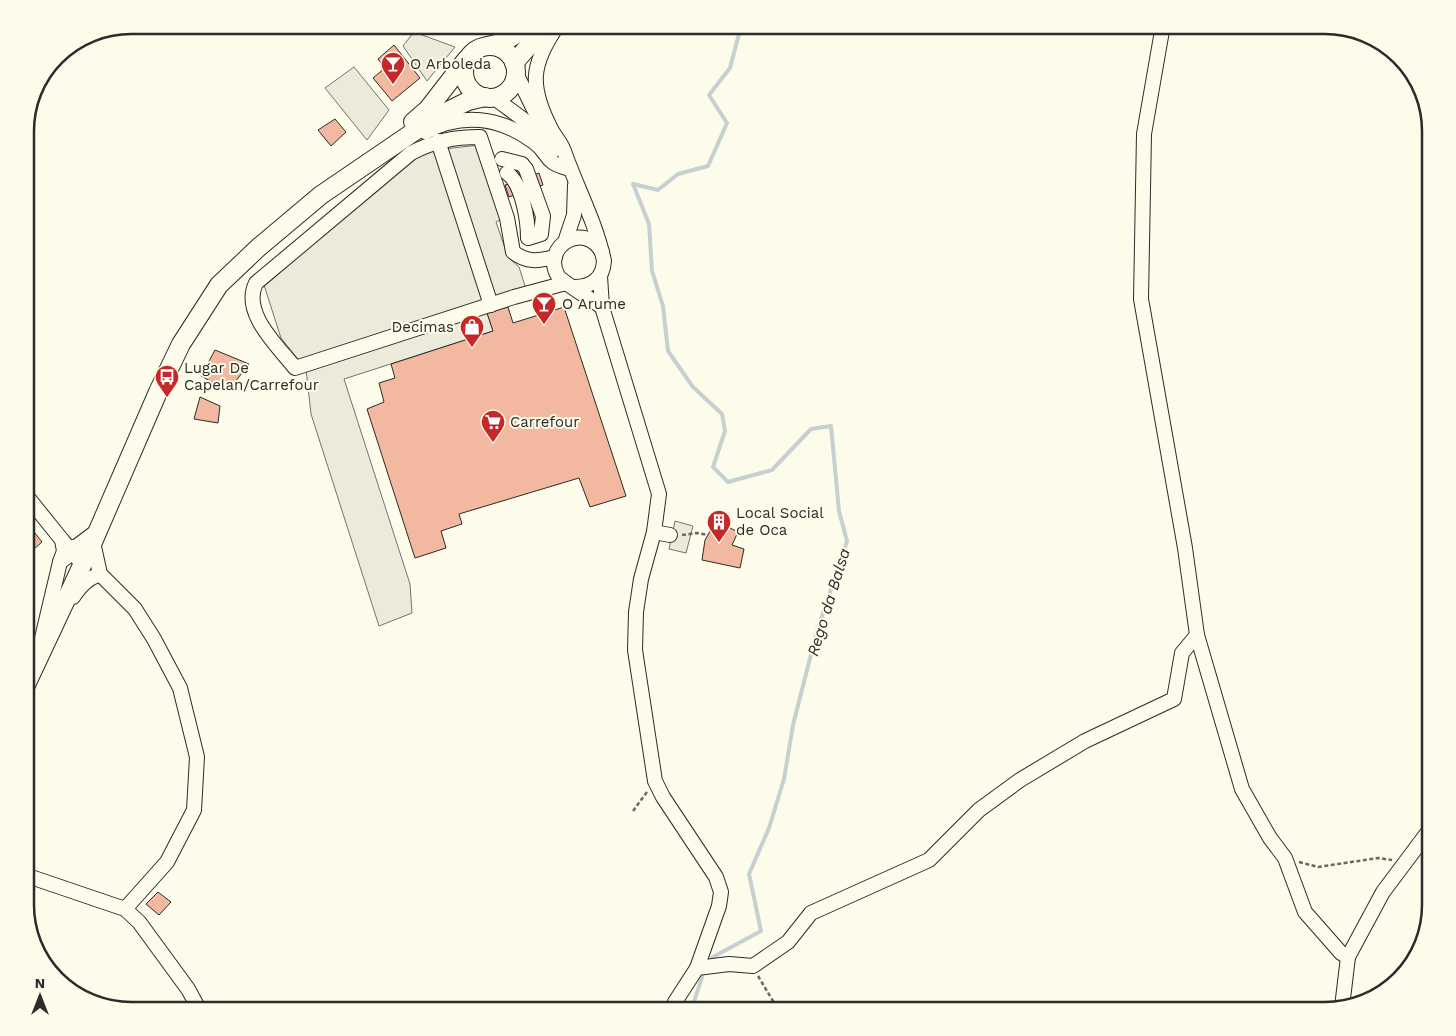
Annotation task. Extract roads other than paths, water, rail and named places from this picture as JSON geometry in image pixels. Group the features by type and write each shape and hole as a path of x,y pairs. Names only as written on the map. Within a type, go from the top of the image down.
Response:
{"main road":[{"path":"369,162 428,109 468,58 481,48 504,42 517,34"},
{"path":"34,668 54,625 75,559 181,344 219,285 259,247 321,195 434,118 468,101 500,96 511,86 515,67 540,34"},
{"path":"488,46 504,50 515,67"},
{"path":"468,58 464,74 466,82 477,95 489,97"}],"street":[{"path":"553,34 537,60 535,82 541,107 565,152 576,200 574,215 565,242 555,257 555,267 558,276 602,307"},
{"path":"1161,34 1144,134 1141,299 1185,548 1197,635 1242,789 1270,838 1285,858 1305,912 1341,953 1348,957"},
{"path":"502,159 522,164 526,169 543,216 541,234 519,240 513,238 480,137 454,137 411,152 259,280 252,291 251,301 258,319 295,368 491,305 570,285 589,285 600,276 604,269 603,253 590,211 572,176 530,106 515,67"},
{"path":"489,97 523,117 540,132 554,154 572,176"},
{"path":"369,162 439,125 470,119 495,121 516,130 536,144 554,165 572,176"},
{"path":"438,141 491,305"},
{"path":"484,150 497,151 502,159 528,238"},
{"path":"510,232 513,252 522,259 534,262 555,257"},
{"path":"565,242 572,238 586,238 599,246 603,253"},
{"path":"600,276 602,307 660,494 654,532 640,587 636,612 635,650 655,781 716,877 721,892 719,906 697,968 675,1002"},
{"path":"34,506 75,559 100,574 135,609 154,638 180,688 197,757 194,810 167,862 126,908"},
{"path":"654,532 670,535"},
{"path":"38,660 75,559"},
{"path":"54,625 80,585 100,574"},
{"path":"697,968 713,965 753,966 788,942 811,913 929,860 979,810 1020,780 1084,741 1174,699 1182,653 1197,635"},
{"path":"1343,1000 1348,957 1384,892 1406,862 1422,849"},
{"path":"34,878 126,908 139,922 188,988 195,1002"}],"waterway":[{"name":"Rego da Balsa","path":"710,963 713,957 761,931 749,874 769,828 784,779 793,725 817,631 847,541 839,511 831,426 811,429 772,470 728,482 713,467 725,431 722,414 693,387 668,351 663,306 652,271 649,224 633,184 658,190 678,174 708,166 727,123 709,95 730,68 739,34"},
{"name":"Rego da Balsa","path":"694,1002 704,971"}],"place":[{"name":"O Arboleda","path":"393,85"},
{"name":"O Arume","path":"544,325"},
{"name":"Decimas","path":"472,348"},
{"name":"Lugar De Capelan/Carrefour","path":"167,398"},
{"name":"Carrefour","path":"493,443"},
{"name":"Local Social de Oca","path":"719,543"}]}
